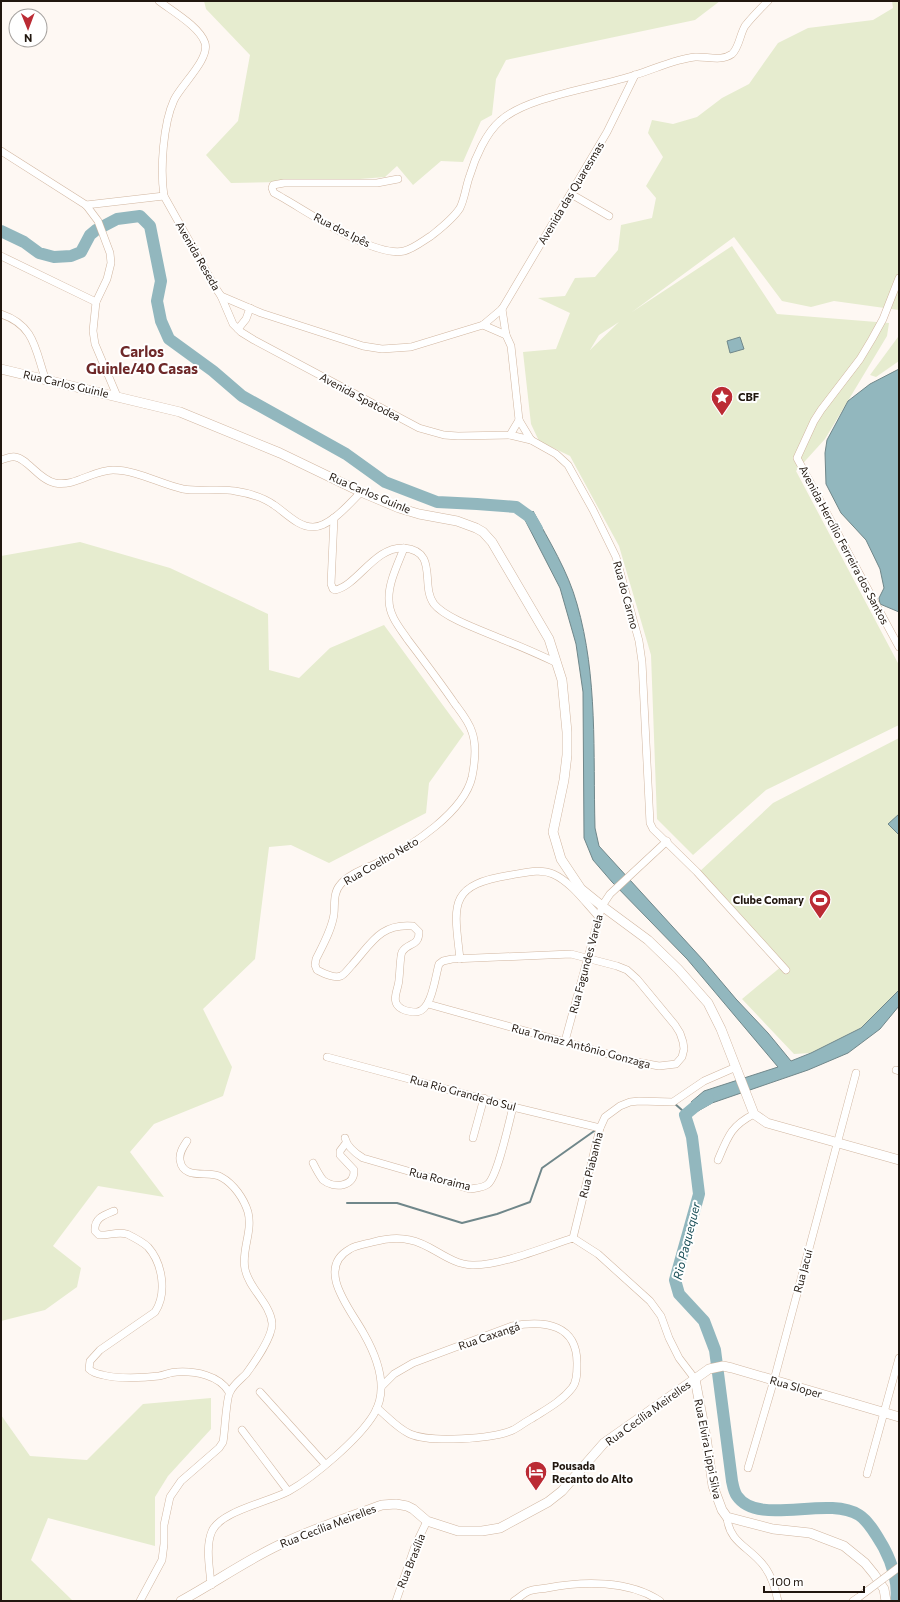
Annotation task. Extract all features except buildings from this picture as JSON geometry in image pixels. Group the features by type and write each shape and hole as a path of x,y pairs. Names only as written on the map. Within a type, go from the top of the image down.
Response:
{"street":[{"name":"Avenida Reseda","path":"159,1 198,32 206,45 206,53 174,100 167,118 162,182 164,196 221,296 250,308 363,346 382,349 411,347 483,325 502,309"},
{"path":"635,75 696,57 714,58 732,55 736,49 744,27 768,1"},
{"name":"Rua dos Ipês","path":"398,179 377,183 284,183 273,185 272,188 274,193 349,236 375,247 389,251 402,252 411,248 439,229 460,207 470,174 482,146 499,121 531,104 635,75"},
{"name":"Avenida das Quaresmas","path":"502,309 607,132 635,75"},
{"path":"1,151 86,205 98,221 110,253 110,271 96,302 93,321 95,344 117,396"},
{"path":"571,194 609,216"},
{"path":"86,205 164,196"},
{"path":"1,256 96,302"},
{"name":"Avenida Hercílio Ferreira dos Santos","path":"898,643 797,458 808,433 821,410 860,359 883,319 899,278"},
{"name":"Avenida Spatodea","path":"221,296 233,324 254,340 419,428 444,435 510,435 531,440"},
{"path":"238,329 246,319 250,308"},
{"name":"Rua do Carmo","path":"502,309 506,335 511,346 519,420 531,440 556,454 568,465 593,510 616,557 642,662 649,819 653,829 667,841 697,872 786,970"},
{"path":"1,314 8,316 23,326 31,337 45,378"},
{"path":"483,325 506,335"},
{"name":"Rua Carlos Guinle","path":"1,368 180,412 280,453 361,492 399,508 419,514 457,521 483,532 495,546 538,619 549,639 557,663 564,699 567,755 564,780 554,827 554,841 560,859 581,889 648,940 695,986 715,1016 754,1114"},
{"path":"510,435 519,420"},
{"path":"1,460 14,456 20,458 43,478 54,483 66,484 113,470 128,472 182,488 194,490 234,490 252,495 274,505 304,525 318,526 334,518 361,492"},
{"path":"334,518 331,584 333,589 335,590 342,587 374,559 396,549 404,548 420,554 424,559 427,565 430,592 433,602 438,608 473,627 557,663"},
{"name":"Rua Coelho Neto","path":"404,548 389,591 390,611 396,623 443,686 472,731 475,743 475,756 472,777 464,795 422,838 381,862 358,872 340,884 336,890 332,923 316,959 315,965 317,970 335,977 340,976 368,944 382,932 398,925 413,926 419,932 419,937 417,941 404,949 401,953 399,981 395,997 396,1002 404,1010 414,1012 424,1009 428,1004"},
{"name":"Rua Fagundes Varela","path":"564,1041 602,906 610,894 667,841"},
{"path":"460,959 456,920 457,904 461,896 468,888 484,880 538,871 547,872 559,877 598,916"},
{"name":"Rua Tomaz Antônio Gonzaga","path":"571,954 617,966 632,975 675,1025 683,1042 684,1050 682,1057 676,1064 659,1066 637,1062 428,1004 439,964 446,960 460,959 571,954"},
{"name":"Rua Rio Grande do Sul","path":"327,1057 513,1107 600,1128"},
{"name":"Rua Piabanha","path":"573,1238 600,1128 605,1117 620,1106 630,1102 673,1102 704,1081 738,1071"},
{"name":"Rua Jacuí","path":"748,1468 774,1380 856,1073"},
{"path":"473,1138 484,1098"},
{"name":"Rua Roraima","path":"313,1163 324,1181 340,1185 349,1183 353,1179 354,1170 340,1155 340,1151 346,1141 356,1153 375,1163 470,1188 479,1188 487,1185 494,1174 513,1107"},
{"path":"718,1160 733,1128 754,1114 767,1123 899,1160"},
{"path":"140,1601 162,1560 164,1525 170,1497 181,1481 219,1448 223,1442 230,1392 246,1373 266,1342 270,1335 272,1324 266,1307 245,1269 245,1251 249,1224 246,1206 237,1191 227,1180 220,1176 211,1174 190,1173 184,1168 180,1160 180,1154 187,1141"},
{"path":"114,1211 97,1220 94,1226 94,1231 99,1235 117,1233 125,1234 148,1247 160,1271 162,1296 155,1312 100,1350 90,1361 89,1369 96,1374 113,1377 159,1376 178,1372 190,1372 222,1382 230,1392"},
{"path":"211,1585 209,1542 212,1530 219,1521 244,1508 277,1497 310,1477 362,1430 377,1408 382,1386 373,1351 363,1332 349,1312 335,1280 335,1267 341,1256 350,1248 383,1240 410,1240 452,1261 471,1265 486,1265 500,1262 573,1238 598,1254 650,1301 661,1316 669,1338 679,1358 694,1379"},
{"name":"Rua Caxangá","path":"377,1408 398,1427 410,1434 421,1437 461,1439 512,1430 550,1408 573,1388 576,1378 577,1358 573,1341 558,1327 537,1323 512,1326 413,1363 394,1374 382,1386"},
{"path":"867,1474 899,1358"},
{"name":"Rua Sloper","path":"694,1379 709,1369 723,1366 899,1417"},
{"name":"Rua Elvira Lippi Silva","path":"694,1379 706,1437 713,1486 722,1510 728,1517"},
{"name":"Rua Cecília Meirelles","path":"181,1601 280,1544 382,1505 396,1504 407,1506 427,1521 458,1531 482,1531 500,1528 538,1508 556,1496 604,1443 694,1379"},
{"path":"260,1392 326,1464"},
{"path":"242,1430 288,1491"},
{"path":"778,1601 772,1580 764,1566 734,1538 728,1526 728,1517 773,1529 810,1534 844,1546 865,1563 874,1574 884,1589 886,1601"},
{"name":"Rua Brasília","path":"396,1601 413,1553 427,1521"},
{"path":"856,1599 899,1567"},
{"path":"514,1601 529,1591 560,1585 582,1583 629,1588 642,1591 660,1601"}],"green space":[{"path":"204,1 720,1 695,20 506,60 496,79 492,115 481,121 463,162 441,161 413,185 397,166 385,177 335,181 231,183 206,155 238,121 250,55 206,9"},
{"path":"892,1 899,1 899,310 834,301 811,307 782,301 734,237 632,312 732,246 777,314 889,323 887,336 825,439 796,471 899,665 899,725 766,790 693,855 657,819 651,655 619,546 570,456 539,441 531,424 523,352 556,349 570,313 538,298 565,296 575,278 595,277 618,250 621,225 652,218 656,198 646,186 663,157 648,133 652,120 673,124 697,117 722,98 749,84 778,43 808,28 873,20 893,8","holes":["619,322 590,350 599,335"]},
{"path":"899,319 899,361 876,377 870,375 898,337"},
{"path":"80,542 170,568 268,614 269,670 299,678 330,648 384,625 464,734 429,783 426,813 329,863 291,845 269,847 255,959 203,1009 232,1067 223,1096 154,1124 130,1152 164,1197 98,1186 53,1246 81,1268 77,1287 45,1310 1,1321 1,556"},
{"name":"Clube Comary","path":"899,738 899,990 861,1028 811,1053 794,1054 742,999 782,966 698,873 773,803"},
{"path":"211,1398 211,1429 168,1476 155,1497 155,1546 48,1518 31,1560 73,1601 1,1601 1,1415 30,1456 87,1460 143,1404"}],"water":[{"path":"740,337 744,349 730,353 727,341"},
{"path":"899,369 899,612 880,604 879,598 884,588 880,569 866,540 841,513 826,484 825,453 827,440 848,401 870,384"},
{"path":"533,511 558,556 569,580 584,632 593,715 595,828 599,846 703,960 791,1061 811,1053 861,1028 899,990 899,1006 880,1029 848,1053 808,1070 712,1103 698,1111 691,1102 704,1091 778,1067 687,959 612,882 593,860 584,838 583,692 576,644 560,588 525,520"},
{"path":"899,814 899,835 888,824"}],"waterway":[{"path":"1,231 24,242 39,253 54,257 71,256 81,252 90,235 96,230 117,219 140,216 150,226 161,281 157,301 161,321 169,339 213,371 242,396 346,454 385,482 437,502 516,507 530,517 537,529"},
{"name":"Rio Paquequer","path":"708,1099 697,1105 685,1115 692,1137 699,1194 675,1280 679,1294 704,1321 715,1350 734,1491 737,1496 747,1505 760,1509 776,1510 829,1508 845,1510 859,1515 873,1530 887,1554 896,1581 896,1601"},
{"path":"674,1103 683,1111 685,1115"},
{"path":"347,1203 397,1203 462,1223 497,1214 530,1202 542,1168 597,1129"}],"place":[{"name":"CBF","path":"722,416"},
{"name":"Clube Comary","path":"820,920"},
{"name":"Pousada Recanto do Alto","path":"536,1492"}],"district":[{"name":"Carlos Guinle/40 Casas","path":"142,360"}]}
